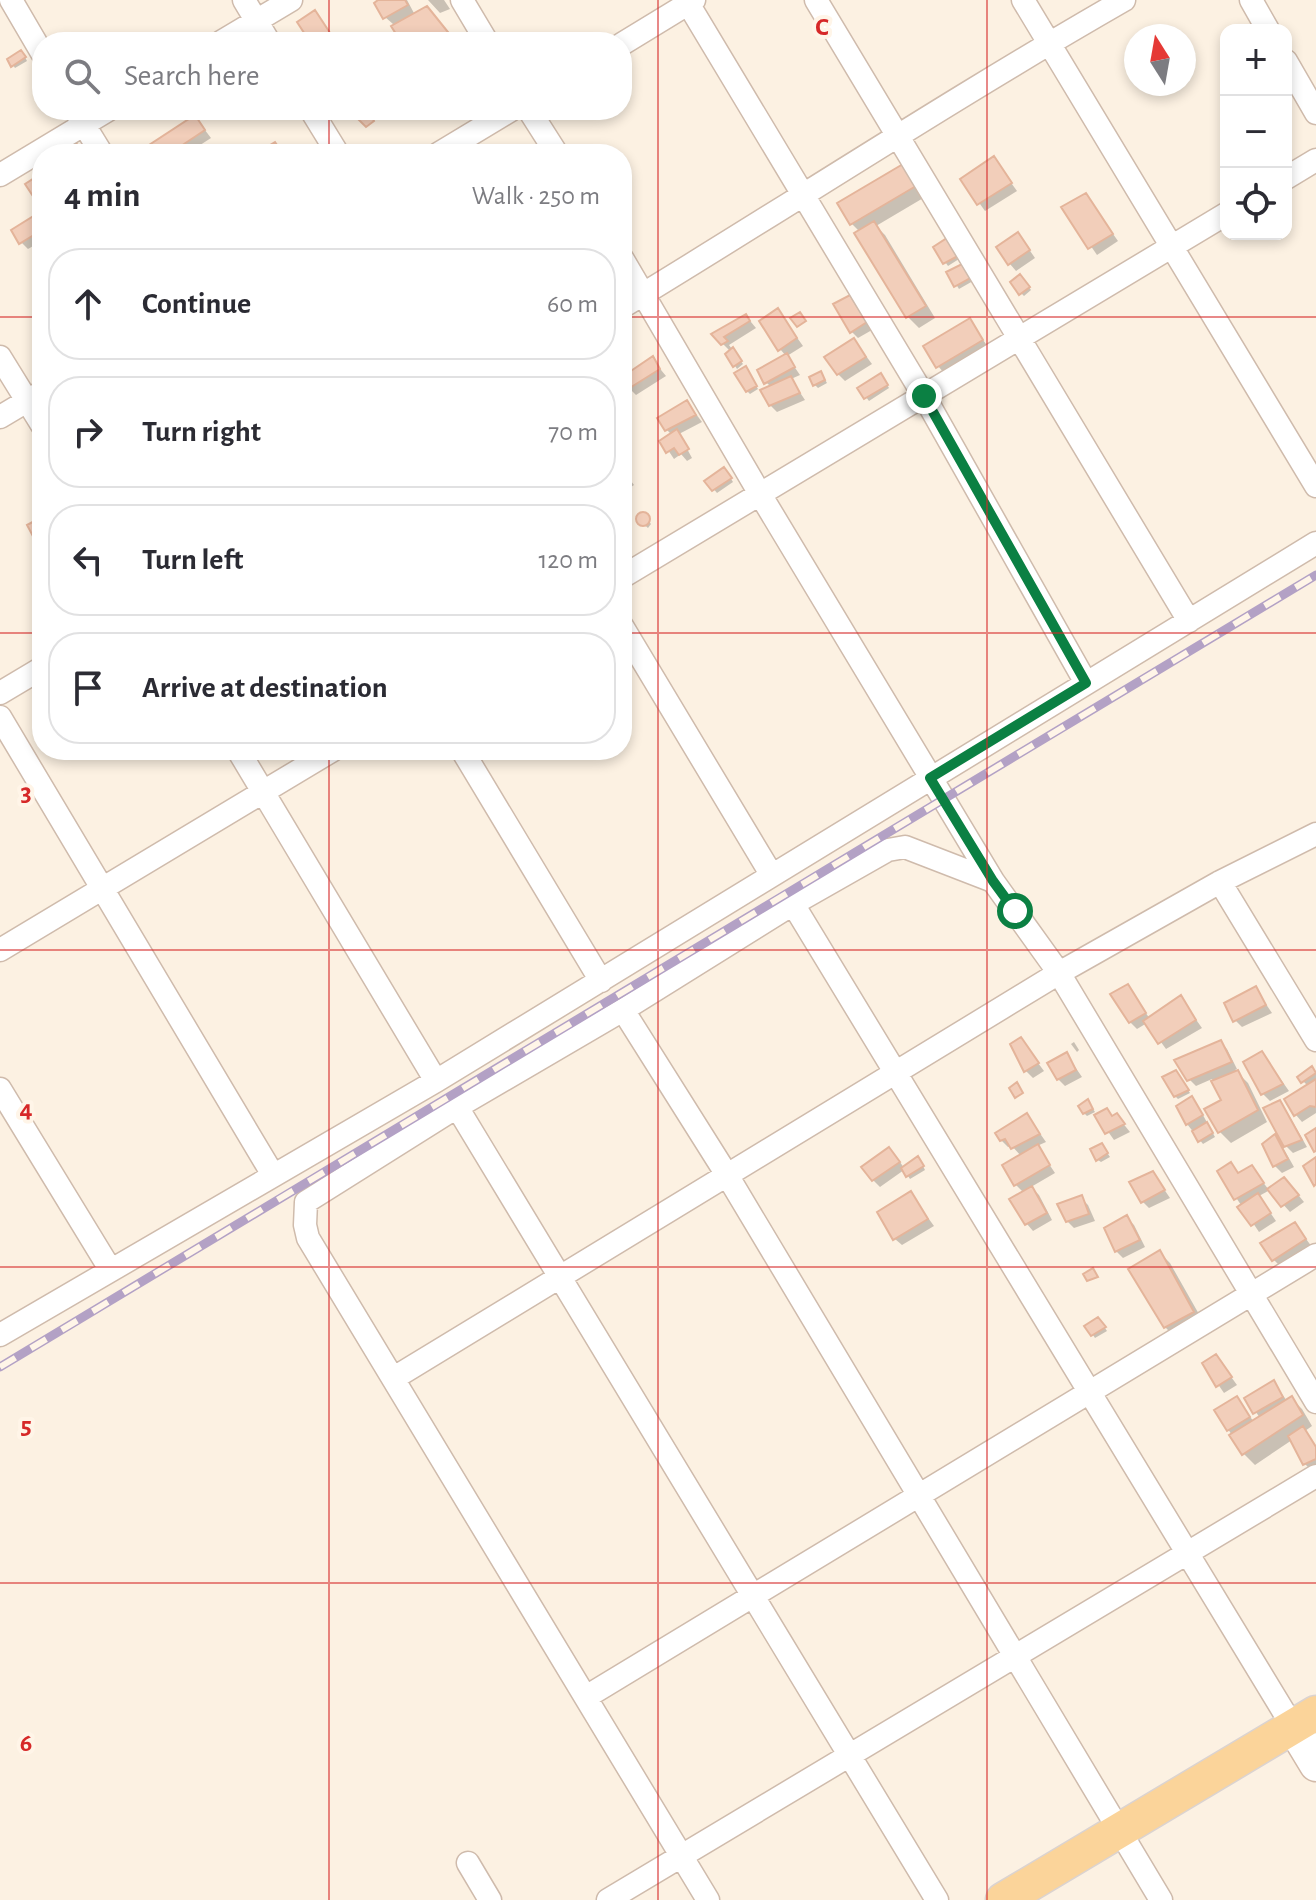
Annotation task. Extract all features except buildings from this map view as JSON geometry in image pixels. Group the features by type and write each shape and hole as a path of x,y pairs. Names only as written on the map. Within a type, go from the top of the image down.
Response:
{"main road":[{"path":"1003,1900 1304,1720"}],"street":[{"path":"11,0 32,36"},
{"path":"244,0 263,32"},
{"path":"238,32 291,0"},
{"path":"462,0 481,32"},
{"path":"816,0 1189,621"},
{"path":"1023,0 1316,486"},
{"path":"632,301 804,196 897,134 1124,0"},
{"path":"1251,0 1265,24"},
{"path":"632,38 690,1 924,396 1086,683"},
{"path":"1292,71 1316,113"},
{"path":"43,144 76,120"},
{"path":"82,120 96,144"},
{"path":"317,120 332,144"},
{"path":"455,144 494,120"},
{"path":"535,120 551,144"},
{"path":"0,175 32,152"},
{"path":"1292,174 1316,160"},
{"path":"632,571 1220,218"},
{"path":"632,274 930,778 993,881 1059,973 1316,1402"},
{"path":"0,357 32,394"},
{"path":"0,417 32,399"},
{"path":"0,1335 436,1081 1316,543"},
{"path":"632,643 771,874"},
{"path":"0,693 32,674"},
{"path":"0,717 273,1175"},
{"path":"244,760 436,1081"},
{"path":"0,950 316,760"},
{"path":"468,760 601,981"},
{"path":"394,1378 1059,973 1220,882 1316,834"},
{"path":"708,1900 308,1238 306,1202 457,1107 888,850 905,847 993,881"},
{"path":"1220,882 1316,1040"},
{"path":"793,904 1187,1553 1304,1720 1316,1765"},
{"path":"623,1010 727,1175 1161,1900"},
{"path":"0,1089 110,1269"},
{"path":"457,1107 937,1900"},
{"path":"586,1697 1316,1255"},
{"path":"608,1900 1316,1476"},
{"path":"468,1863 490,1900"}],"railway":[{"path":"0,1367 1316,575"}],"route":[{"path":"924,396 1086,683 930,778 1015,911"}]}
